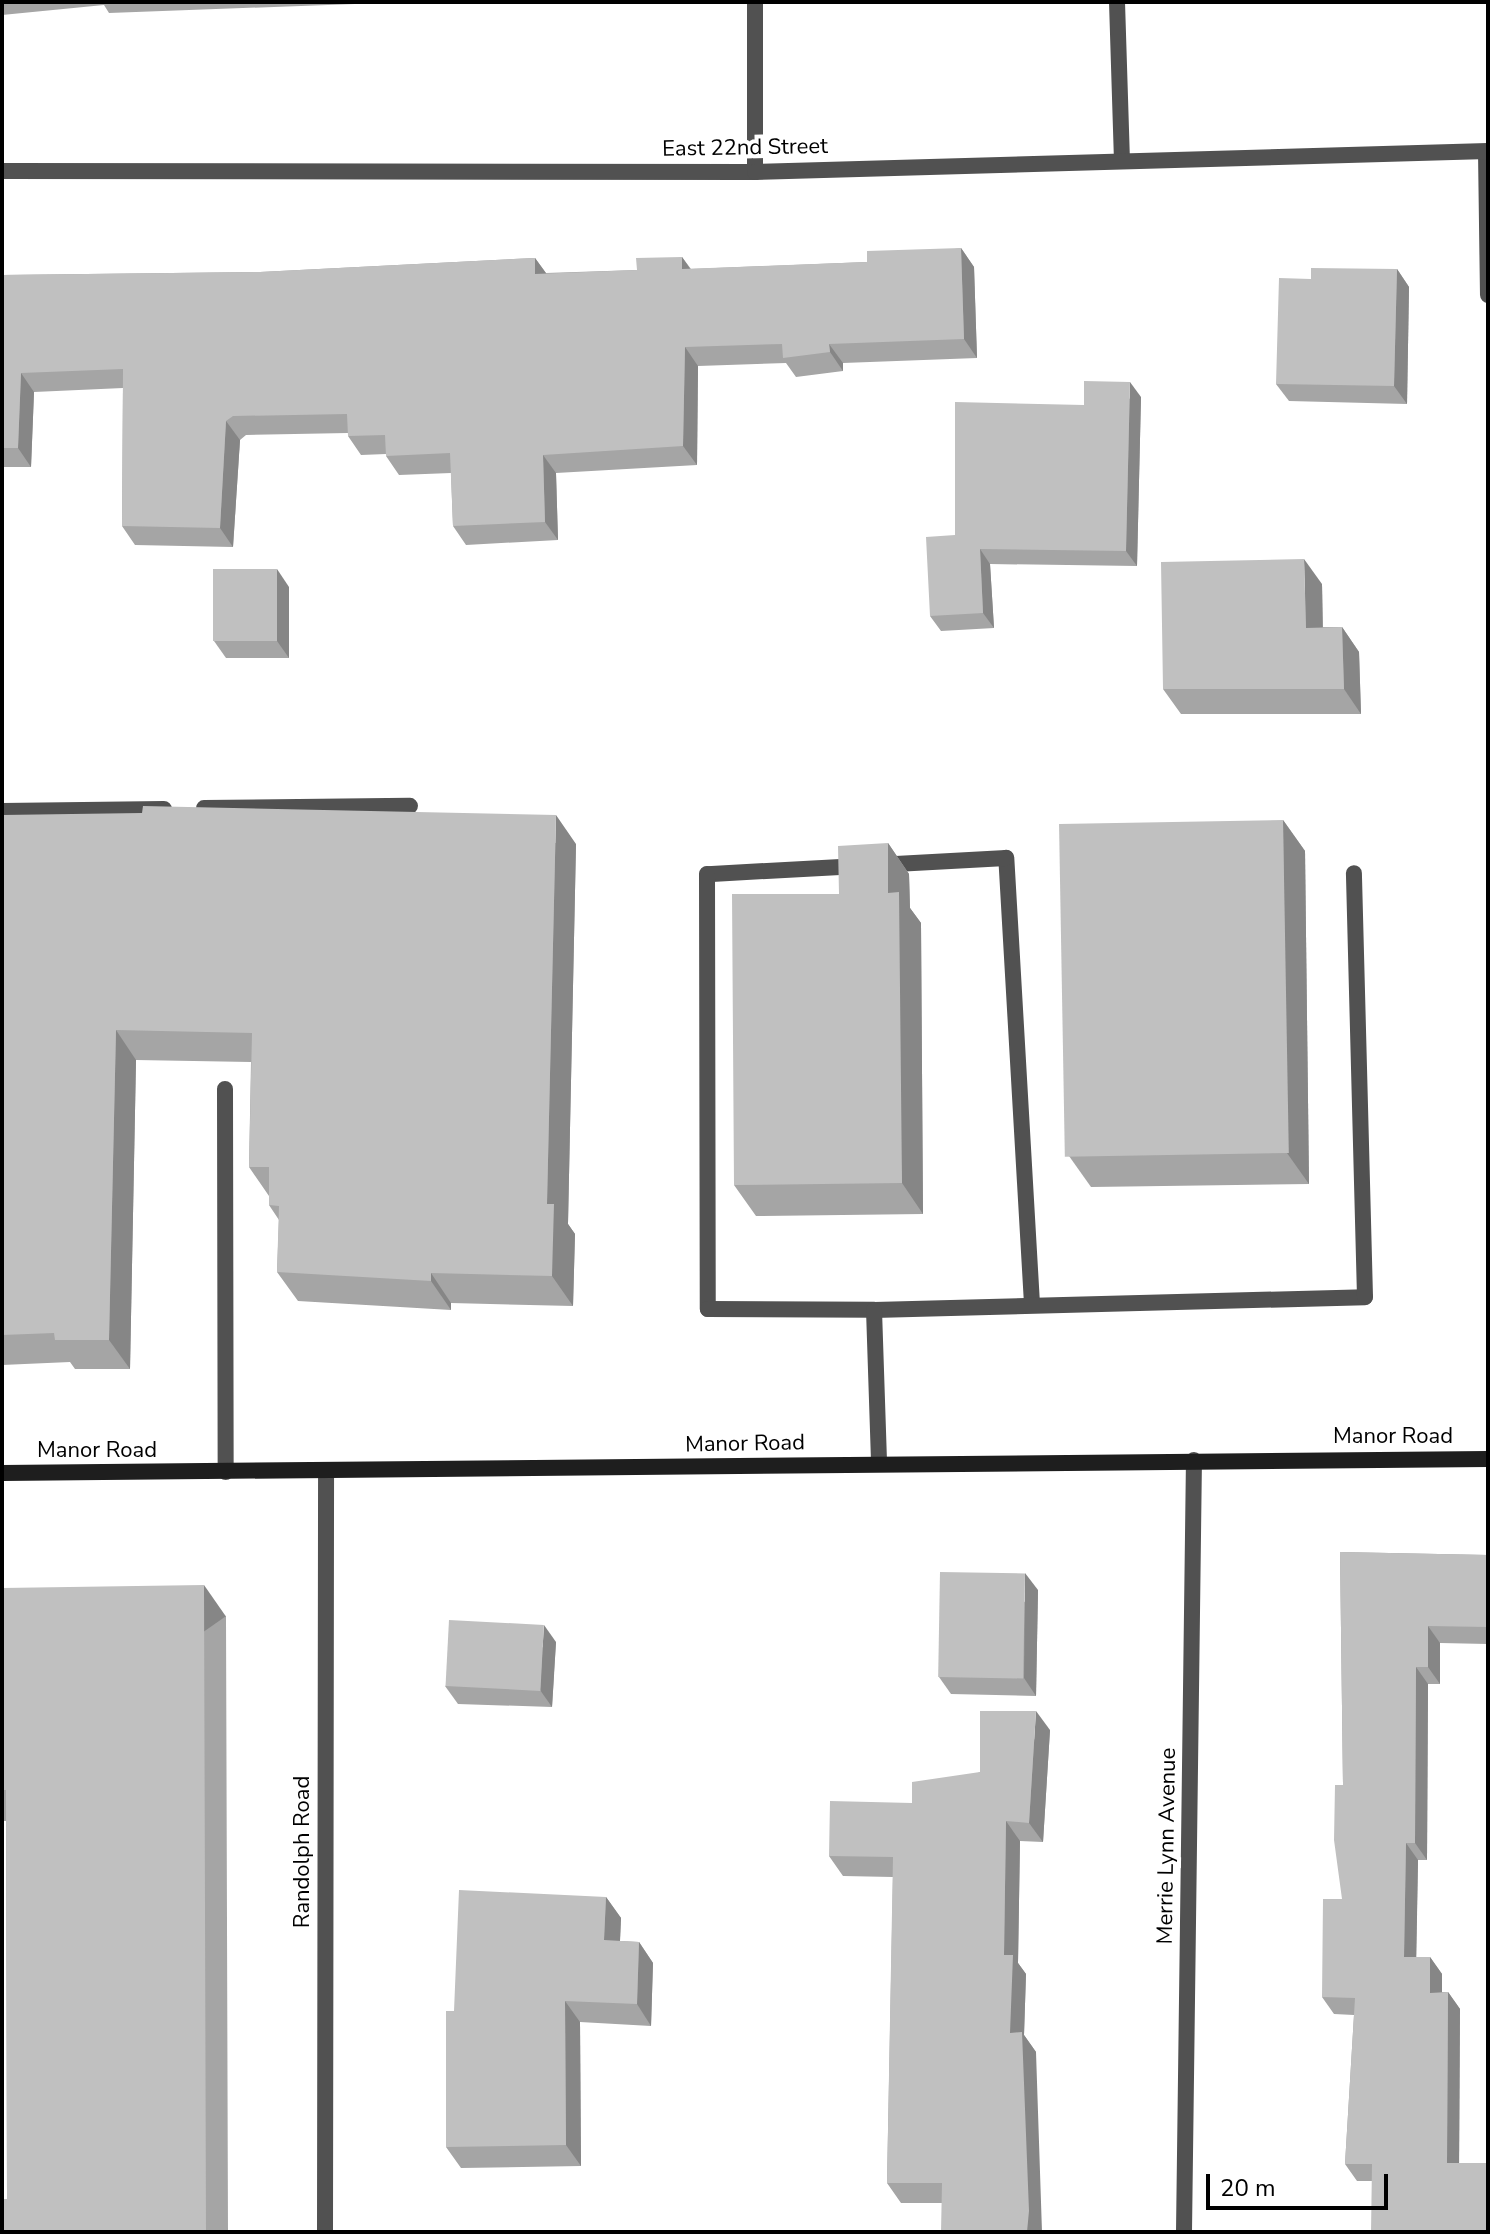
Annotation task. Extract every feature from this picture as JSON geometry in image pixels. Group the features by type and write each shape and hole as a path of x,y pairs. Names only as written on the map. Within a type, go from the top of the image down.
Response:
{"main road":[{"name":"Manor Road","path":"2,1473 1488,1459"}],"street":[{"path":"755,2 755,172"},
{"path":"1117,2 1122,157"},
{"path":"1487,152 1488,295"},
{"name":"East 22nd Street","path":"2,171 755,172 1122,157 1487,152"},
{"path":"2,811 410,806"},
{"path":"1032,1304 1006,858 707,874 708,1309 874,1310 1365,1297 1354,873"},
{"path":"225,1089 226,1472"},
{"path":"874,1310 879,1464"},
{"name":"Merrie Lynn Avenue","path":"1184,2232 1194,1460"},
{"name":"Randolph Road","path":"325,2232 326,1471"}],"building":[{"path":"961,248 964,339 829,344 830,352 783,358 782,344 685,347 683,446 543,455 545,522 453,526 450,453 386,456 385,435 348,436 347,414 233,416 226,421 220,528 122,526 123,369 21,373 18,448 2,448 2,275 260,272 535,258 535,274 637,270 636,258 682,257 682,269 867,262 867,251"},
{"path":"1311,268 1397,269 1394,386 1276,384 1279,278 1311,279"},
{"path":"1084,381 1130,382 1126,551 980,549 983,613 930,616 926,537 955,535 955,402 1084,405"},
{"path":"1304,559 1306,628 1342,627 1344,689 1163,689 1161,562"},
{"path":"213,569 277,569 277,641 213,641"},
{"path":"143,806 556,815 547,1204 554,1204 552,1276 431,1273 431,1281 277,1272 279,1206 269,1205 269,1167 249,1167 252,1033 116,1030 109,1340 55,1340 54,1333 2,1335 2,815 142,813"},
{"path":"1283,820 1289,1153 1065,1157 1059,824"},
{"path":"888,843 888,893 899,892 902,1183 734,1185 732,894 839,894 838,846"},
{"path":"1340,1552 1488,1555 1488,1627 1428,1626 1428,1667 1416,1667 1415,1843 1406,1843 1404,1957 1430,1957 1430,1993 1448,1992 1447,2163 1488,2163 1488,2232 1371,2232 1372,2164 1345,2164 1355,1998 1322,1997 1323,1899 1342,1899 1334,1840 1335,1785 1343,1785"},
{"path":"940,1572 1025,1573 1023,1678 938,1677"},
{"path":"204,1585 206,2232 2,2232 2,2199 7,2199 2,1588"},
{"path":"449,1620 544,1625 540,1691 446,1686"},
{"path":"980,1711 1036,1711 1029,1823 1006,1821 1004,1955 1013,1955 1010,2033 1022,2032 1029,2211 1027,2232 941,2232 942,2183 887,2183 893,1857 829,1856 830,1801 912,1803 912,1782 980,1772"},
{"path":"459,1890 606,1897 604,1940 639,1942 637,2004 565,2001 566,2145 446,2147 446,2011 454,2011"}]}
